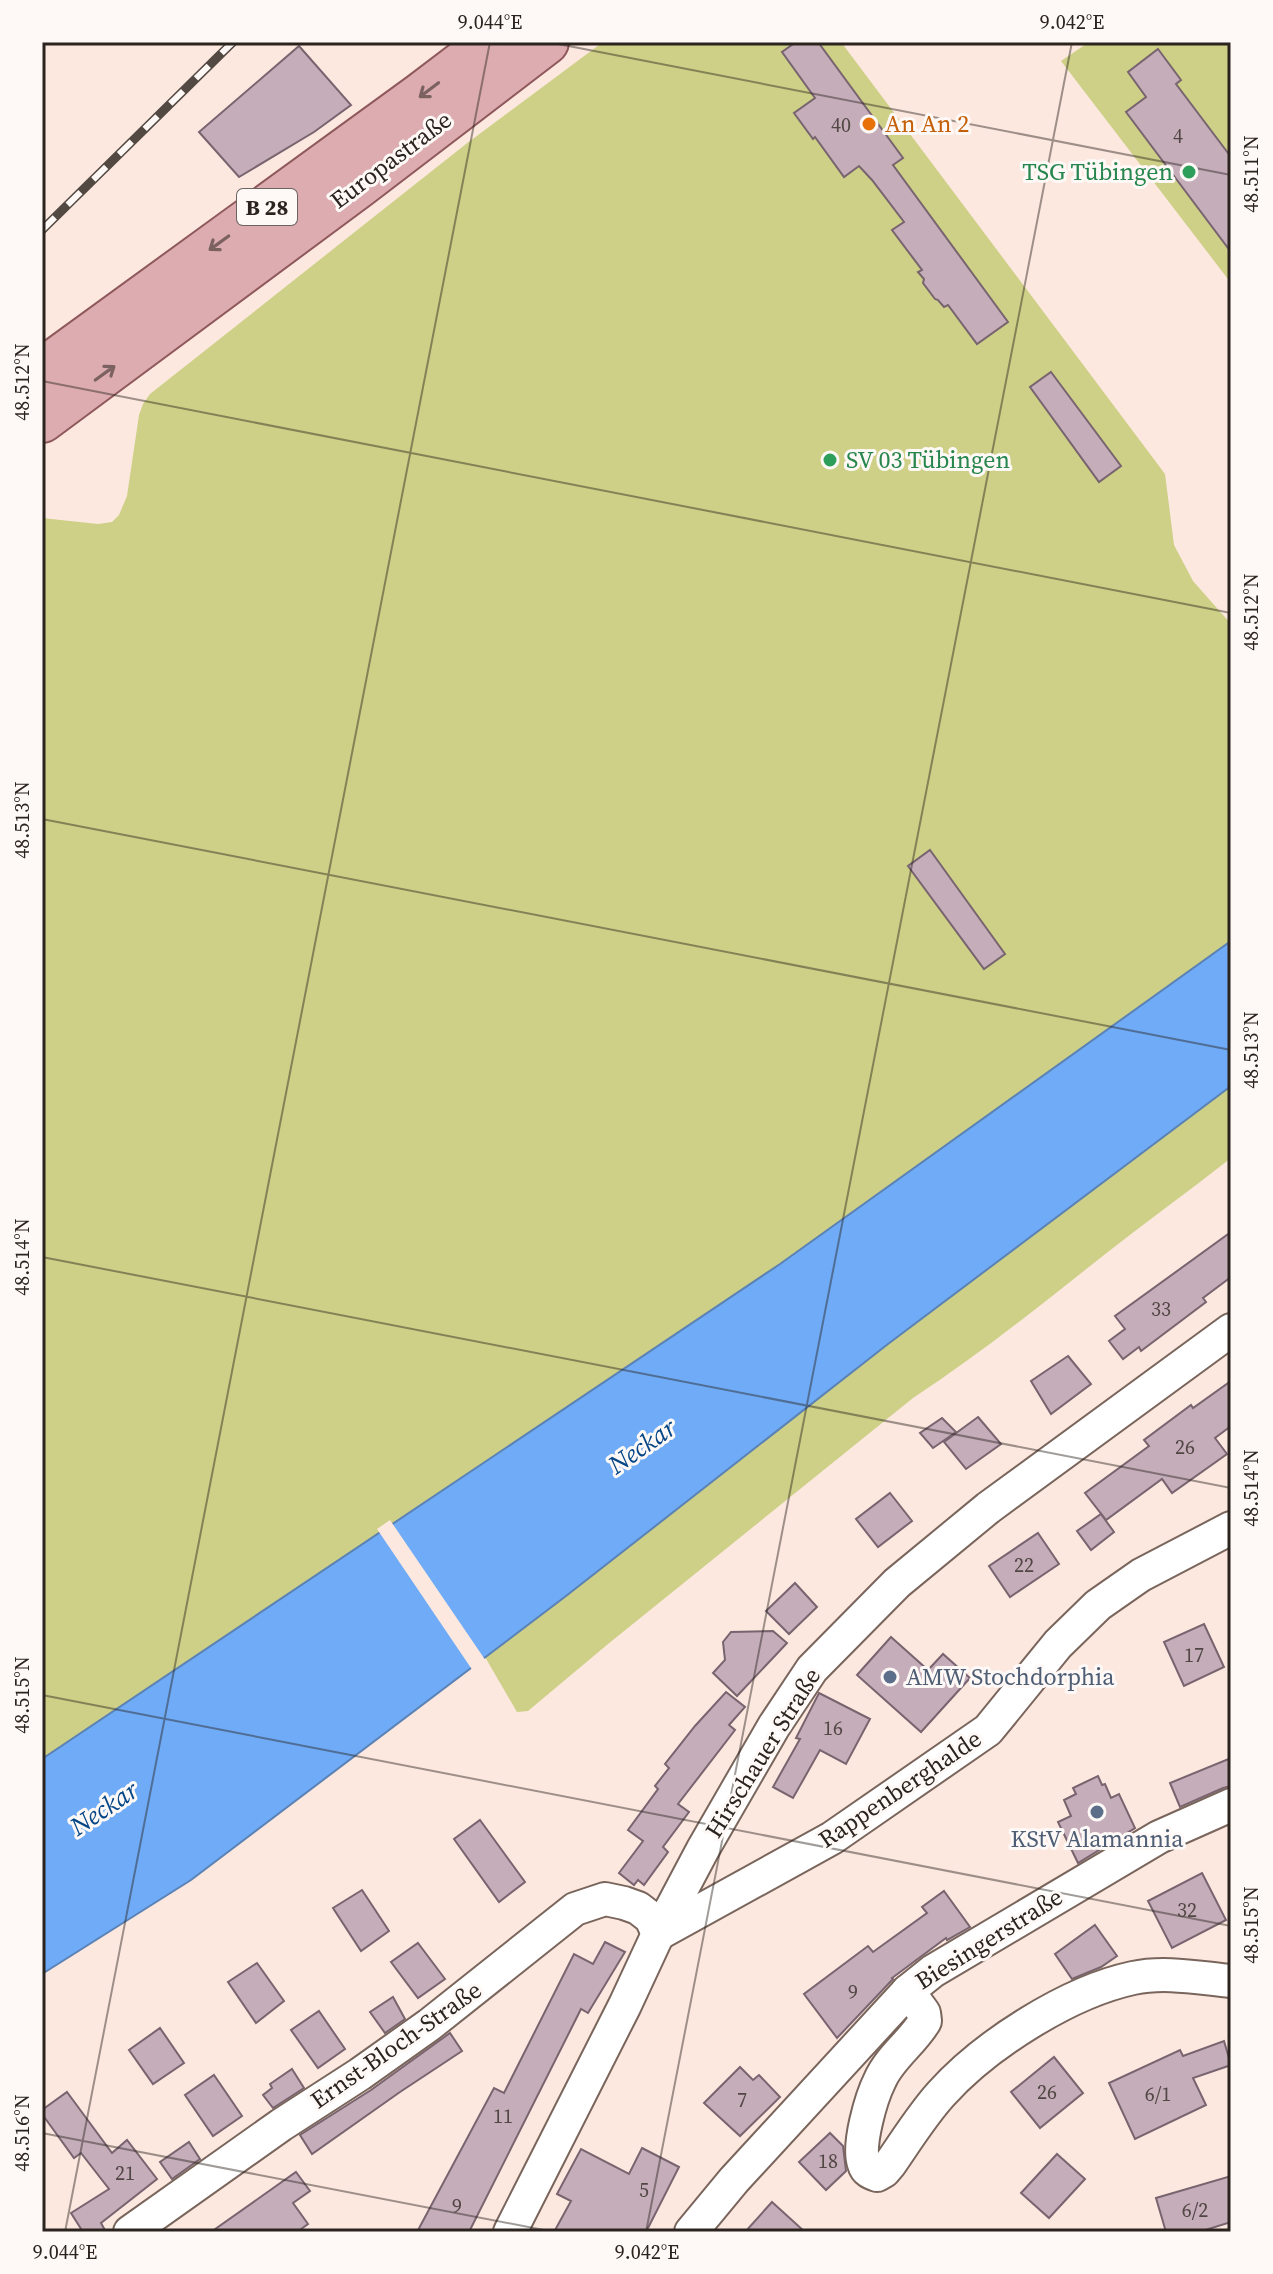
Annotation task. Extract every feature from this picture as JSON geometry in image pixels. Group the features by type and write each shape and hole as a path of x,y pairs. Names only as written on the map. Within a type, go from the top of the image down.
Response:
{"main road":[{"name":"Europastraße","path":"42,371 491,42"},
{"name":"Europastraße","path":"42,420 546,42"}],"street":[{"name":"Hirschauer Straße","path":"510,2232 703,1849 774,1726 812,1669 897,1583 988,1508 1231,1330"},
{"name":"Rappenberghalde","path":"658,1934 832,1838 988,1730 1058,1644 1098,1605 1141,1575 1231,1528"},
{"name":"Biesingerstraße","path":"691,2232 734,2180 908,1991 933,1971 1159,1837 1231,1805"},
{"name":"Ernst-Bloch-Straße","path":"130,2232 429,2025 575,1909 605,1899 624,1903 638,1908 651,1918 658,1934"},
{"path":"908,1991 924,2013 925,2021 880,2080 861,2141 864,2166 877,2175 890,2164 938,2097 971,2065 1013,2034 1073,1998 1134,1978 1168,1975 1231,1981"}],"green space":[{"path":"603,42 841,42 1165,474 1174,545 1193,581 1231,624 1231,941 780,1264 42,1759 42,518 98,524 112,522 119,515 127,496 139,415 150,394 466,144"},
{"name":"TSG Tübingen","path":"1089,42 1231,42 1231,283 1061,61"},
{"path":"1231,1086 1231,1158 1010,1329 913,1398 528,1711 517,1712 485,1657 888,1344"}],"water":[{"name":"Neckar","path":"1231,941 1231,1086 888,1344 566,1596 191,1880 42,1974 42,1759 780,1264"}],"pier":[{"path":"390,1520 486,1661 473,1671 377,1529"}],"building":[{"path":"796,42 818,42 903,158 893,165 1008,322 977,344 948,305 944,307 923,283 924,279 918,272 922,270 892,230 904,222 872,180 859,166 844,177 794,113 815,98 782,52"},
{"path":"299,46 351,105 314,132 239,177 199,132"},
{"path":"1158,49 1181,80 1176,84 1231,157 1231,252 1126,112 1146,97 1128,72"},
{"path":"1051,372 1121,466 1099,482 1030,387"},
{"path":"930,850 1005,954 984,969 908,866"},
{"path":"1231,1232 1231,1277 1203,1298 1206,1302 1141,1351 1139,1347 1123,1359 1109,1341 1125,1329 1115,1316"},
{"path":"1068,1356 1091,1384 1051,1414 1031,1381"},
{"path":"1231,1381 1231,1426 1215,1438 1227,1454 1172,1493 1162,1479 1106,1520 1085,1493 1149,1446 1144,1440 1191,1405 1193,1408"},
{"path":"978,1417 1001,1444 966,1469 944,1442"},
{"path":"942,1418 956,1432 933,1448 920,1433"},
{"path":"890,1493 912,1521 878,1547 856,1519"},
{"path":"1101,1514 1114,1532 1091,1550 1077,1531"},
{"path":"1038,1533 1059,1564 1010,1597 989,1566"},
{"path":"795,1583 817,1607 789,1634 766,1611"},
{"path":"1204,1624 1224,1667 1184,1686 1164,1642"},
{"path":"773,1631 787,1643 737,1696 713,1673 725,1660 723,1642 731,1632"},
{"path":"891,1637 928,1670 943,1654 970,1678 921,1732 857,1675"},
{"path":"726,1692 745,1707 729,1725 735,1730 678,1804 689,1812 663,1847 668,1852 644,1885 638,1880 634,1885 619,1873 643,1841 628,1830 658,1789 655,1786 669,1768 665,1764"},
{"path":"819,1693 870,1719 846,1764 820,1750 793,1798 773,1787 800,1739 796,1738"},
{"path":"1231,1758 1231,1786 1180,1807 1170,1783"},
{"path":"1098,1776 1111,1798 1119,1794 1135,1828 1078,1863 1058,1822 1071,1816 1064,1800 1076,1794 1073,1788"},
{"path":"480,1820 525,1882 499,1902 454,1839"},
{"path":"1202,1873 1226,1920 1172,1948 1148,1901"},
{"path":"362,1890 389,1931 361,1951 333,1908"},
{"path":"944,1891 970,1927 946,1938 892,1978 837,2038 804,1994 868,1946 873,1952 927,1913 922,1907"},
{"path":"1095,1925 1117,1956 1101,1967 1072,1979 1055,1954"},
{"path":"605,1942 625,1952 588,2013 581,2009 469,2232 417,2232 494,2088 504,2093 574,1954 593,1964"},
{"path":"418,1943 445,1979 418,1998 391,1962"},
{"path":"257,1963 284,2001 256,2023 228,1982"},
{"path":"393,1997 405,2019 385,2033 370,2012"},
{"path":"319,2011 345,2049 318,2068 291,2030"},
{"path":"160,2028 184,2063 153,2084 129,2050"},
{"path":"450,2033 462,2051 312,2154 300,2135 371,2090"},
{"path":"1224,2041 1231,2065 1193,2078 1206,2105 1135,2139 1109,2083 1180,2050 1183,2056"},
{"path":"1054,2057 1083,2093 1040,2128 1011,2092"},
{"path":"740,2067 753,2080 759,2075 780,2097 740,2136 704,2103"},
{"path":"292,2069 304,2088 273,2108 263,2095 272,2088 270,2084"},
{"path":"214,2075 242,2116 213,2136 185,2095"},
{"path":"67,2092 112,2153 127,2140 157,2179 101,2223 106,2232 83,2232 71,2213 109,2189 81,2153 74,2158 42,2114 42,2110"},
{"path":"830,2133 843,2146 846,2171 826,2190 799,2162"},
{"path":"189,2142 200,2159 172,2179 160,2162"},
{"path":"642,2148 679,2167 646,2232 554,2232 571,2201 557,2194 581,2149 629,2174"},
{"path":"1057,2154 1085,2179 1049,2218 1021,2193"},
{"path":"296,2172 310,2191 293,2203 308,2224 297,2232 211,2232"},
{"path":"1231,2176 1231,2222 1199,2232 1166,2232 1156,2198"},
{"path":"772,2202 805,2232 745,2232"}],"railway":[{"path":"42,230 233,42"}],"place":[{"name":"An An 2","path":"869,124"},
{"name":"TSG Tübingen","path":"1189,172"},
{"name":"SV 03 Tübingen","path":"830,460"},
{"name":"AMW Stochdorphia","path":"890,1677"},
{"name":"KStV Alamannia","path":"1097,1812"}]}
